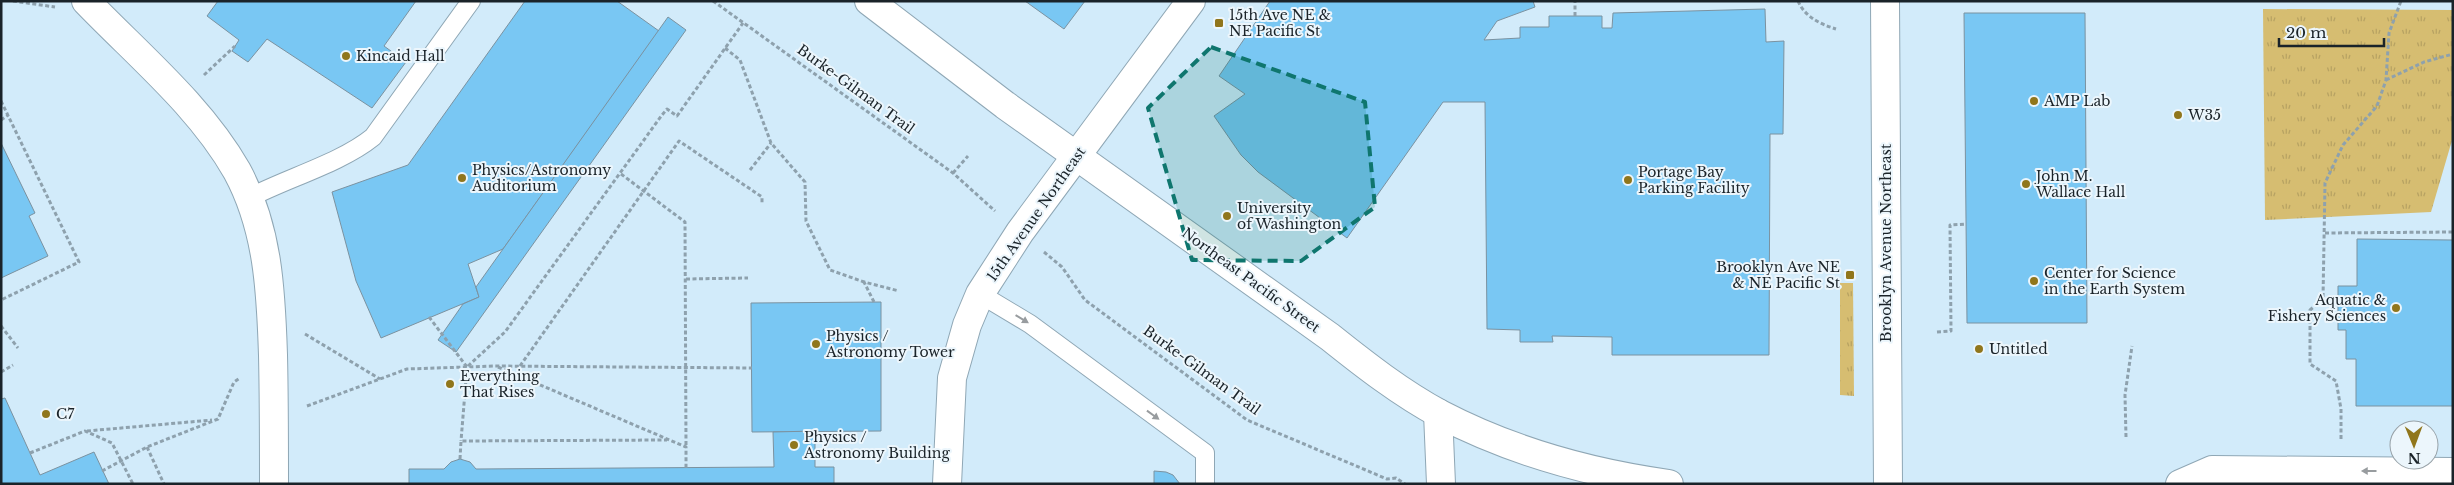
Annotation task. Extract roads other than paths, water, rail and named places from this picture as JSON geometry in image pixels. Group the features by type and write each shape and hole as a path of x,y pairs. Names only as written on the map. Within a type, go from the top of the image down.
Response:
{"main road":[{"path":"86,1 181,97 236,171 249,198 262,236 270,274 274,405 274,484"},
{"name":"Northeast Pacific Street","path":"869,1 1076,156 1330,337 1369,368 1438,413 1485,436 1544,456 1602,473 1669,484"},
{"name":"15th Avenue Northeast","path":"947,484 952,378 966,324 980,294 1020,232 1190,1"},
{"name":"Brooklyn Avenue Northeast","path":"1885,1 1888,484"},
{"path":"1438,413 1441,484"},
{"path":"2180,484 2212,470 2453,472"}],"lane":[{"path":"249,198 276,184 359,149 373,138 471,1"},
{"path":"980,294 1030,324 1205,453 1205,484"}],"place":[{"name":"15th Ave NE & NE Pacific St","path":"1219,23"},
{"name":"Kincaid Hall","path":"346,56"},
{"name":"AMP Lab","path":"2034,101"},
{"name":"W35","path":"2178,115"},
{"name":"Physics/Astronomy Auditorium","path":"462,178"},
{"name":"Portage Bay Parking Facility","path":"1628,180"},
{"name":"John M. Wallace Hall","path":"2026,184"},
{"name":"University of Washington","path":"1227,216"},
{"name":"Brooklyn Ave NE & NE Pacific St","path":"1850,275"},
{"name":"Center for Science in the Earth System","path":"2034,281"},
{"name":"Aquatic & Fishery Sciences","path":"2396,308"},
{"name":"Physics / Astronomy Tower","path":"816,344"},
{"name":"Untitled","path":"1979,349"},
{"name":"Everything That Rises","path":"450,384"},
{"name":"C7","path":"46,414"},
{"name":"Physics / Astronomy Building","path":"794,445"}]}
